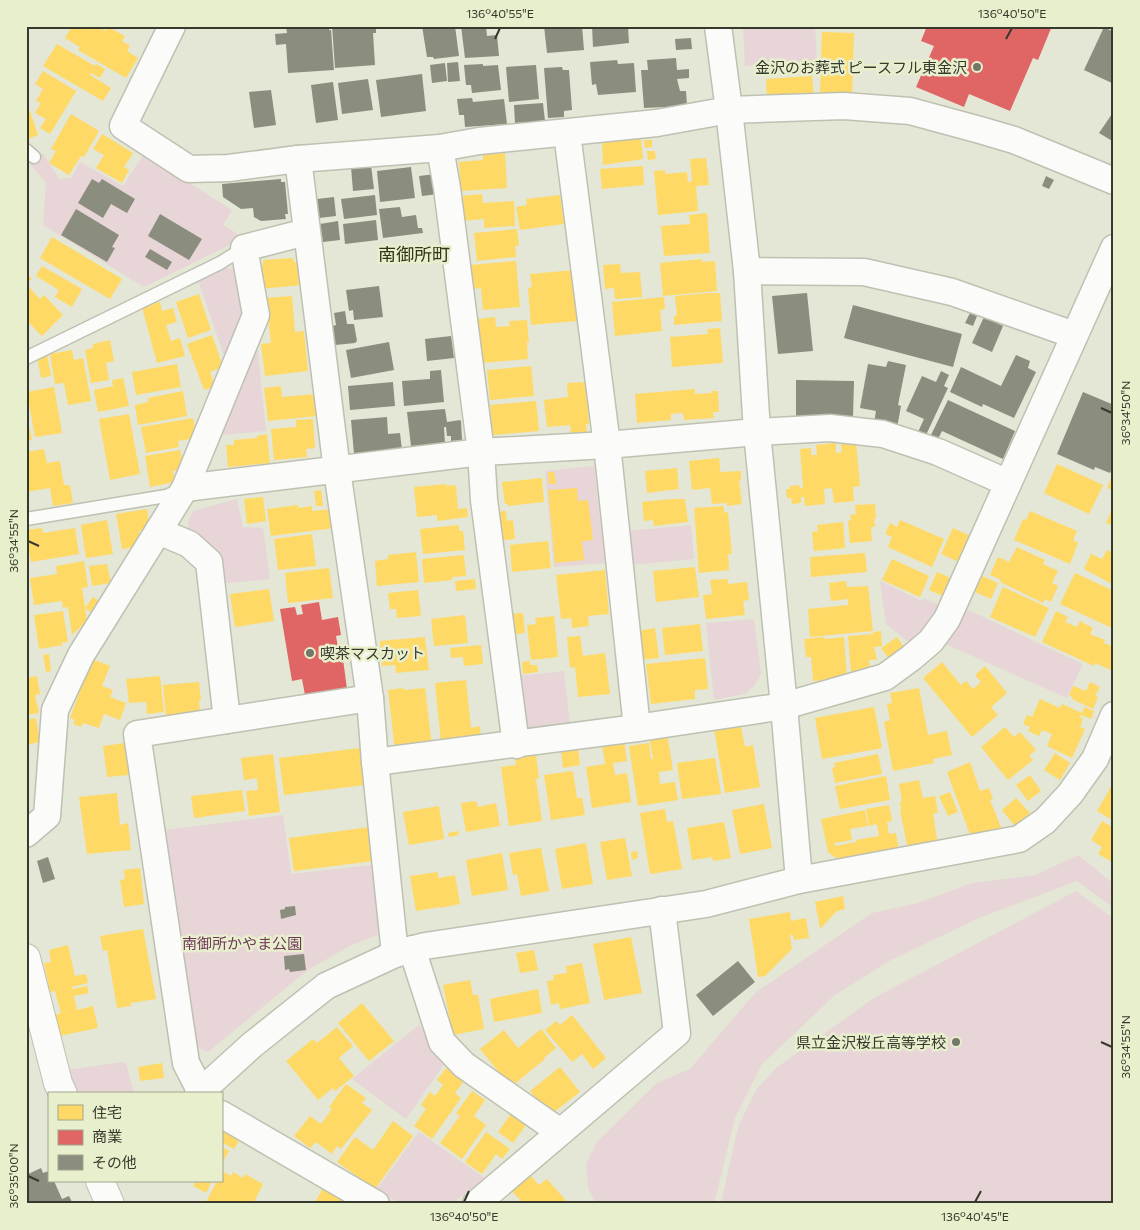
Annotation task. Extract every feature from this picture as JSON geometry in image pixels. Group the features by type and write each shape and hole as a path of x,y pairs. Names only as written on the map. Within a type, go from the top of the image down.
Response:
{"main road":[{"path":"26,958 58,1083 62,1092"},
{"path":"100,1182 110,1204"}],"street":[{"path":"172,26 123,126 188,169 229,168 298,159 440,148 479,141 657,123 729,110 844,106 910,111 1014,140 1114,181"},
{"path":"718,26 747,271 756,432 784,706 799,880"},
{"path":"567,133 607,445 637,728"},
{"path":"440,148 481,452 484,500 516,745"},
{"path":"298,159 337,470 370,698 375,762 403,952 442,1042 464,1065 560,1132"},
{"path":"26,834 47,816 55,710 81,655 185,488 256,314 244,248 306,232"},
{"path":"375,762 516,745 784,706 885,677 931,641 947,619 1114,248"},
{"path":"747,271 864,272 952,292 1074,335"},
{"path":"185,488 481,452 607,445 756,432 830,428 883,434 938,452 1008,483"},
{"path":"158,531 189,544 209,562 227,720"},
{"path":"200,1092 186,1063 138,734 370,698"},
{"path":"201,1092 252,1045 326,986 403,952 706,904 799,880 1019,839 1045,821 1068,796 1104,763 1114,715"},
{"path":"476,1204 677,1033 662,910"},
{"path":"222,1115 376,1204"}],"lane":[{"path":"26,358 220,263 244,248"},
{"path":"26,519 166,496 185,488"}],"green space":[{"path":"743,26 815,26 817,63 745,66"},
{"path":"43,153 59,179 71,178 80,162 123,186 144,154 232,210 223,225 244,238 144,287 43,225 46,183 31,165"},
{"path":"224,267 235,270 242,317 227,364 198,280"},
{"path":"257,343 266,431 221,435"},
{"path":"594,466 605,563 554,567 545,471"},
{"path":"237,499 243,527 263,528 270,579 220,584 189,532 188,521 193,511"},
{"path":"691,525 694,559 631,565 627,531"},
{"path":"880,581 922,601 923,598 942,606 912,645 886,624"},
{"path":"964,608 1083,664 1067,698 943,643"},
{"path":"754,619 761,674 754,686 745,694 714,700 706,623"},
{"path":"564,671 570,724 528,730 517,723 511,677"},
{"name":"南御所かやま公園","path":"283,815 291,874 380,864 380,934 352,945 309,969 208,1052 194,1045 164,830"},
{"path":"1078,855 1114,884 1114,908 1077,881 979,918 891,960 835,995 762,1064 735,1118 714,1204 596,1204 588,1188 586,1164 597,1142 657,1083 690,1069 755,993 872,913 915,904 972,883 1036,875"},
{"name":"県立金沢桜丘高等学校","path":"1076,891 1114,919 1114,1204 721,1204 738,1127 756,1090 776,1068 874,998"},
{"path":"419,1025 445,1063 406,1119 352,1079"},
{"path":"126,1063 133,1092 78,1092 68,1070"},
{"path":"419,1132 486,1179 451,1204 402,1204 376,1190"}],"building: 住宅":[{"path":"72,26 84,26 90,30 92,26 97,26 105,31 108,27 125,36 122,41 130,46 127,51 138,58 126,78 78,50 80,47 65,38"},
{"path":"822,32 854,33 852,96 820,95"},
{"path":"57,44 95,66 96,64 105,69 100,78 91,73 90,75 111,88 103,101 43,66"},
{"path":"43,71 76,91 50,134 40,128 46,119 35,113 41,103 36,101 43,89 35,84"},
{"path":"812,76 814,96 767,98 766,79"},
{"path":"26,111 30,111 38,135 28,139 26,138"},
{"path":"71,114 99,131 84,157 81,156 69,175 49,163 56,151 51,149"},
{"path":"102,134 133,153 124,167 129,170 122,183 96,168 104,155 93,149"},
{"path":"641,139 643,159 603,165 602,142"},
{"path":"644,140 652,140 652,147 645,148"},
{"path":"647,151 655,151 656,159 648,160"},
{"path":"505,153 507,188 461,191 459,162 483,160 483,155"},
{"path":"706,158 709,185 696,186 698,211 658,215 654,171 665,170 665,174 687,172 688,182 692,181 690,159"},
{"path":"643,166 644,185 602,189 600,169"},
{"path":"482,194 483,203 514,201 515,226 484,228 484,219 462,221 461,196"},
{"path":"560,195 564,224 520,230 516,207 527,205 526,199"},
{"path":"707,213 710,253 664,256 661,226 690,224 689,215"},
{"path":"517,229 519,246 515,246 516,257 477,261 474,233"},
{"path":"52,237 122,279 110,299 40,258"},
{"path":"293,258 294,262 300,261 302,285 260,289 257,265 263,265 263,260"},
{"path":"702,259 702,262 715,261 717,291 663,296 660,263"},
{"path":"516,261 520,307 483,310 481,288 472,289 470,265"},
{"path":"620,264 621,273 640,272 642,297 615,299 614,288 605,289 603,265"},
{"path":"42,266 82,289 72,307 55,297 59,290 36,276"},
{"path":"575,270 578,307 575,307 577,321 531,325 528,288 532,287 530,274"},
{"path":"26,273 32,279 26,284"},
{"path":"26,284 40,299 44,295 63,315 42,336 26,320"},
{"path":"720,293 722,321 674,325 674,316 677,315 675,296"},
{"path":"199,294 211,330 188,338 176,302"},
{"path":"292,296 295,332 304,331 308,371 265,376 261,344 271,343 266,298"},
{"path":"664,297 665,309 660,310 662,331 615,336 612,302"},
{"path":"160,302 162,311 173,308 177,322 166,325 171,341 180,338 185,356 157,363 142,307"},
{"path":"495,317 496,327 510,326 509,321 527,320 528,359 482,363 478,319"},
{"path":"720,328 723,363 672,367 670,337 708,334 707,329"},
{"path":"212,335 223,367 210,372 215,386 204,390 187,344"},
{"path":"110,340 114,361 106,363 109,380 91,383 85,350 93,348 93,344"},
{"path":"72,350 74,360 83,358 91,401 68,405 64,383 55,384 50,354"},
{"path":"47,355 51,376 41,378 37,356"},
{"path":"177,364 181,387 136,395 132,372"},
{"path":"531,366 534,396 490,400 487,370"},
{"path":"123,378 129,406 98,412 94,390 113,386 112,380"},
{"path":"586,382 589,424 586,424 587,432 571,434 570,425 547,427 544,400 568,397 567,383"},
{"path":"281,386 282,397 315,394 317,416 268,421 264,388"},
{"path":"54,387 62,433 35,437 27,392"},
{"path":"695,389 695,394 718,391 719,412 713,412 714,418 684,420 683,413 671,414 671,420 637,423 635,394"},
{"path":"183,391 187,416 138,425 135,405 148,402 148,398"},
{"path":"536,401 539,431 493,435 490,405"},
{"path":"26,411 32,440 26,441"},
{"path":"129,414 140,474 110,480 99,419"},
{"path":"193,418 197,438 178,441 179,447 146,453 141,427"},
{"path":"313,419 315,448 306,449 307,457 274,460 271,429 296,427 296,420"},
{"path":"267,434 270,463 228,467 226,445 234,445 234,440 257,438 257,436"},
{"path":"856,442 860,486 853,487 854,501 834,503 832,488 824,489 825,504 805,506 804,497 801,497 801,503 792,504 791,498 787,498 786,489 790,489 790,486 799,485 800,488 803,488 800,449 811,448 811,455 817,455 816,445 836,443 836,453 842,452 841,444"},
{"path":"44,449 47,463 60,461 64,485 70,485 73,503 53,506 50,488 26,492 26,452"},
{"path":"180,450 184,469 173,471 175,482 150,487 145,456"},
{"path":"719,458 721,476 721,472 741,471 741,480 739,480 742,504 727,506 727,503 712,504 710,488 692,490 689,461"},
{"path":"1057,464 1103,485 1089,514 1044,493"},
{"path":"677,468 679,489 647,493 645,471"},
{"path":"1114,471 1114,491 1107,488"},
{"path":"548,472 554,472 556,484 549,484"},
{"path":"542,478 544,502 508,506 508,504 505,504 502,482"},
{"path":"446,484 447,487 448,485 456,486 458,509 467,508 468,517 437,521 437,515 417,517 414,487"},
{"path":"577,488 578,501 588,500 593,540 582,541 584,560 555,563 548,490"},
{"path":"321,490 323,506 316,506 314,491"},
{"path":"263,497 266,521 247,524 244,499"},
{"path":"685,499 688,522 654,526 653,520 644,521 642,502"},
{"path":"875,504 875,527 871,527 872,541 850,543 848,521 851,520 850,515 856,514 855,505"},
{"path":"1114,504 1114,526 1106,523"},
{"path":"298,505 298,508 312,506 312,511 333,509 335,528 271,536 267,509"},
{"path":"724,506 724,513 728,512 732,554 728,554 729,570 699,573 694,508"},
{"path":"147,509 150,529 139,531 141,546 122,549 116,514"},
{"path":"506,511 507,521 513,520 515,539 498,541 495,512"},
{"path":"1030,511 1077,531 1073,540 1078,543 1070,564 1014,540 1023,519 1026,520"},
{"path":"107,520 113,554 86,558 81,525"},
{"path":"900,520 944,539 932,567 888,547 892,537 885,534 890,523 897,527"},
{"path":"843,522 845,548 814,551 812,532 818,531 817,525"},
{"path":"459,525 459,531 463,531 465,550 423,554 420,529"},
{"path":"42,528 43,533 75,528 79,554 31,562 26,530"},
{"path":"953,528 973,537 961,563 941,554"},
{"path":"312,534 316,566 278,570 274,539"},
{"path":"548,541 551,568 512,572 510,545"},
{"path":"1017,547 1045,560 1043,564 1058,571 1052,583 1058,586 1051,602 1045,599 1043,603 1000,582 1001,580 990,575 998,557 1009,562"},
{"path":"1107,550 1114,553 1114,585 1084,569 1091,554 1102,559"},
{"path":"416,552 419,582 377,586 375,561 388,559 388,555"},
{"path":"865,553 867,572 811,577 810,557"},
{"path":"464,555 466,576 452,577 452,580 424,583 422,559"},
{"path":"892,559 929,576 920,597 882,580"},
{"path":"84,561 88,587 82,588 87,621 72,635 68,607 63,608 62,601 34,605 30,578 57,574 56,566"},
{"path":"107,564 111,583 92,586 89,566"},
{"path":"695,567 699,597 656,602 653,571"},
{"path":"329,568 333,598 288,603 285,573"},
{"path":"605,570 609,614 588,616 589,626 572,628 571,618 561,619 556,575"},
{"path":"937,572 953,579 945,597 929,590"},
{"path":"1075,573 1114,591 1114,625 1112,628 1060,604"},
{"path":"982,576 998,583 991,599 975,592"},
{"path":"475,579 476,589 456,591 455,581"},
{"path":"728,579 728,584 747,582 749,600 743,601 745,615 706,619 703,595 712,594 710,580"},
{"path":"846,581 847,587 868,586 873,631 810,637 808,609 848,605 848,599 831,601 829,583"},
{"path":"1003,587 1049,608 1035,637 990,617"},
{"path":"269,589 274,621 235,627 230,594"},
{"path":"418,590 421,616 397,618 396,609 390,609 388,593"},
{"path":"93,597 99,601 91,612 85,608"},
{"path":"63,611 68,642 62,642 63,645 39,649 34,615"},
{"path":"1056,611 1068,617 1065,622 1077,627 1080,621 1093,628 1090,634 1105,640 1104,643 1114,647 1114,665 1111,670 1095,663 1094,666 1042,642"},
{"path":"523,613 525,633 510,635 508,614"},
{"path":"465,615 468,643 434,646 431,619"},
{"path":"554,616 558,657 531,660 527,625 536,624 535,618"},
{"path":"700,624 703,651 665,655 662,628"},
{"path":"655,628 659,658 640,660 637,631"},
{"path":"881,631 882,646 874,647 877,660 869,660 870,672 851,673 848,636 873,634 873,632"},
{"path":"580,636 583,656 605,653 610,694 578,697 575,667 570,668 567,637"},
{"path":"425,637 429,670 396,673 395,665 382,666 380,641"},
{"path":"824,637 825,639 844,637 847,679 813,681 811,657 806,657 804,639"},
{"path":"897,637 906,650 890,661 881,648"},
{"path":"481,645 483,664 464,666 463,657 451,658 450,648"},
{"path":"49,654 51,671 46,672 43,655"},
{"path":"705,658 708,689 695,690 695,699 651,704 646,664"},
{"path":"92,659 110,666 102,686 113,690 110,697 126,703 120,720 104,714 99,728 83,723 81,727 73,724 75,720 70,718"},
{"path":"530,661 530,665 537,665 538,672 523,674 522,662"},
{"path":"942,662 961,685 966,681 973,689 981,682 975,675 985,666 1007,693 991,707 998,715 972,737 923,678"},
{"path":"37,676 40,694 35,695 39,713 26,715 26,678"},
{"path":"160,676 164,712 147,714 146,702 129,703 126,679"},
{"path":"466,680 471,728 480,726 481,740 441,743 435,683"},
{"path":"199,682 200,713 166,716 163,685"},
{"path":"1090,682 1100,687 1095,696 1098,697 1093,709 1072,699 1069,695 1073,686 1086,691"},
{"path":"403,688 404,690 425,688 432,746 395,750 388,690"},
{"path":"919,688 928,735 947,731 952,755 933,759 934,763 893,771 884,722 890,720 887,704 892,703 890,693"},
{"path":"1040,699 1060,708 1062,704 1082,713 1084,707 1094,711 1091,719 1081,715 1080,717 1083,719 1080,727 1085,729 1072,758 1047,746 1052,734 1042,730 1039,736 1028,731 1030,727 1023,724 1027,715 1032,717"},
{"path":"874,707 882,748 822,759 815,718"},
{"path":"36,718 40,742 26,745 26,720"},
{"path":"740,723 745,747 753,745 760,787 725,793 714,728"},
{"path":"1005,727 1014,737 1020,732 1036,750 1029,756 1033,760 1008,780 981,747"},
{"path":"667,733 673,770 659,772 660,784 675,782 678,800 638,806 629,746 649,743 651,759 653,759 649,735"},
{"path":"624,740 627,761 613,763 615,775 627,773 631,802 592,808 586,767 605,764 602,744"},
{"path":"125,743 129,775 107,777 103,746"},
{"path":"360,748 365,785 284,795 279,758"},
{"path":"578,748 580,765 563,768 561,750"},
{"path":"1055,753 1070,763 1060,780 1044,770"},
{"path":"273,754 280,812 249,816 246,791 258,790 257,778 244,780 241,758"},
{"path":"878,754 882,774 835,783 832,768 835,767 834,763"},
{"path":"536,755 539,778 536,779 542,821 509,826 501,767 516,765 515,758"},
{"path":"715,758 721,794 682,799 677,763"},
{"path":"970,762 980,791 989,788 993,799 990,800 1002,830 972,840 947,772"},
{"path":"573,771 577,798 582,798 585,815 551,820 544,775"},
{"path":"1030,775 1041,791 1028,801 1016,785"},
{"path":"886,776 890,800 840,809 835,786"},
{"path":"919,780 923,798 935,796 938,813 933,813 938,845 908,850 900,810 900,802 902,801 899,784"},
{"path":"1112,785 1114,786 1114,821 1097,811"},
{"path":"242,790 245,811 194,818 191,796"},
{"path":"950,792 958,812 948,816 939,796"},
{"path":"117,793 120,825 128,823 131,850 87,854 79,797"},
{"path":"1016,798 1030,813 1015,826 1002,810"},
{"path":"476,801 478,807 496,803 500,826 466,832 461,803"},
{"path":"764,804 772,848 740,854 732,810"},
{"path":"889,805 892,821 887,822 889,834 896,833 899,851 840,861 828,852 821,819 865,810 868,826 850,829 852,840 834,843 835,846 856,842 856,840 879,836 877,824 869,826 866,809"},
{"path":"439,806 444,839 409,845 403,812"},
{"path":"665,809 667,822 673,821 682,869 650,874 640,813"},
{"path":"1102,821 1114,828 1114,863 1098,854 1102,847 1091,840"},
{"path":"724,822 731,858 713,861 712,857 692,860 687,828"},
{"path":"370,827 374,861 294,871 289,838"},
{"path":"458,831 459,835 449,837 448,833"},
{"path":"625,838 632,876 607,880 600,842"},
{"path":"586,843 593,884 562,889 555,849"},
{"path":"541,848 549,891 521,896 517,874 513,875 509,853"},
{"path":"637,851 638,858 632,860 631,852"},
{"path":"502,853 508,890 472,896 466,860"},
{"path":"140,868 144,904 124,907 120,880 125,879 124,870"},
{"path":"437,872 439,878 455,875 460,904 416,911 410,876"},
{"path":"843,896 845,909 837,911 820,929 815,902"},
{"path":"790,912 791,921 806,918 809,938 794,940 793,935 790,935 792,949 765,976 758,977 749,919"},
{"path":"143,929 156,999 131,1003 131,1006 117,1008 107,950 103,951 100,936"},
{"path":"631,937 642,993 604,1000 593,944"},
{"path":"68,945 75,976 86,974 88,983 72,987 72,989 87,986 89,993 74,996 77,1010 93,1006 98,1028 59,1036 55,1015 61,1013 55,991 50,992 44,963 51,962 49,950"},
{"path":"534,950 538,970 520,973 516,953"},
{"path":"582,963 590,1003 560,1009 559,1003 551,1005 547,981 554,980 553,975 567,973 566,966"},
{"path":"470,980 473,995 478,995 484,1029 453,1035 443,985"},
{"path":"538,989 542,1013 494,1022 490,999"},
{"path":"362,1003 394,1041 369,1061 338,1023"},
{"path":"572,1015 606,1058 593,1069 582,1054 572,1062 545,1030 556,1021 560,1025"},
{"path":"337,1027 353,1046 339,1058 354,1076 335,1091 333,1088 318,1100 286,1061 313,1039 317,1043"},
{"path":"541,1029 556,1048 511,1087 480,1049 504,1030 518,1048"},
{"path":"162,1063 164,1078 140,1081 138,1067"},
{"path":"560,1067 580,1092 550,1115 530,1091"},
{"path":"446,1068 464,1081 455,1093 461,1098 432,1139 414,1126 426,1109 421,1105 430,1092 435,1096 443,1085 437,1080"},
{"path":"346,1084 366,1098 362,1103 372,1110 341,1149 337,1146 332,1154 316,1142 310,1148 294,1136 310,1116 321,1124 332,1109 329,1107"},
{"path":"472,1091 485,1100 474,1116 486,1125 462,1159 440,1143 460,1116 456,1113"},
{"path":"510,1115 526,1125 513,1143 498,1132"},
{"path":"393,1121 413,1136 375,1189 337,1162 355,1137 373,1150"},
{"path":"222,1129 240,1139 234,1149 222,1143"},
{"path":"486,1132 510,1149 502,1159 496,1154 482,1174 465,1162"},
{"path":"222,1147 229,1151 222,1163"},
{"path":"222,1171 231,1176 233,1172 243,1178 245,1174 263,1184 253,1204 205,1204 216,1182 222,1182"},
{"path":"529,1174 539,1185 547,1179 569,1204 518,1204 521,1201 511,1190"},
{"path":"195,1182 212,1182 206,1193 193,1186"},
{"path":"323,1188 342,1199 339,1204 314,1204"}],"building: 商業":[{"name":"金沢のお葬式 ピースフル東金沢","path":"927,26 1052,26 1038,60 1033,58 1010,111 969,94 964,107 916,87 934,46 921,41"},
{"name":"喫茶マスカット","path":"319,602 322,620 338,617 341,635 336,636 338,647 332,648 334,660 343,659 347,689 305,695 302,679 292,681 280,609 295,607 297,615 303,614 301,605"}],"building: その他":[{"path":"286,26 329,26 329,30 331,30 334,70 288,73 286,44 276,45 275,34 287,33"},
{"path":"332,26 376,26 376,33 373,33 375,65 335,68"},
{"path":"422,26 455,26 459,56 434,59 433,57 427,57"},
{"path":"461,26 486,26 487,36 497,35 499,56 465,58"},
{"path":"544,26 582,26 584,50 547,53"},
{"path":"592,26 628,26 629,43 593,47"},
{"path":"1104,27 1114,32 1114,84 1084,70"},
{"path":"691,38 692,49 676,50 675,39"},
{"path":"676,58 677,70 689,69 689,78 677,79 680,91 686,91 687,106 644,108 641,70 648,70 647,60"},
{"path":"617,60 618,64 634,63 636,92 598,95 596,84 592,85 590,62"},
{"path":"458,62 460,81 448,82 447,63"},
{"path":"445,63 447,81 432,83 430,65"},
{"path":"483,64 483,66 498,65 501,90 472,93 471,85 466,85 464,65"},
{"path":"536,65 539,99 509,102 506,67"},
{"path":"562,67 563,70 569,70 572,110 564,111 564,117 548,118 544,68"},
{"path":"422,74 426,111 381,117 376,80"},
{"path":"368,79 373,110 342,114 338,83"},
{"path":"333,82 338,120 316,123 311,85"},
{"path":"271,90 276,125 254,128 249,92"},
{"path":"472,98 473,102 504,99 507,124 465,127 464,115 459,115 457,99"},
{"path":"543,103 545,121 515,123 514,105"},
{"path":"1114,111 1114,142 1099,133"},
{"path":"371,165 374,189 353,191 351,167"},
{"path":"411,167 415,198 380,202 377,171"},
{"path":"436,174 438,194 422,196 419,176"},
{"path":"1046,176 1054,180 1049,189 1042,186"},
{"path":"92,179 99,183 102,179 135,199 127,213 111,204 103,218 78,203"},
{"path":"281,179 281,182 285,182 288,214 285,214 286,219 261,221 254,217 253,208 241,209 223,197 222,184"},
{"path":"375,195 377,215 344,219 341,199"},
{"path":"334,197 336,216 319,218 317,199"},
{"path":"400,207 402,217 416,215 418,228 422,228 423,233 383,238 379,209"},
{"path":"76,209 119,235 112,247 115,248 107,262 61,235"},
{"path":"160,214 202,239 189,260 148,236"},
{"path":"376,220 378,240 345,244 343,224"},
{"path":"338,221 340,240 323,242 320,224"},
{"path":"150,249 172,262 167,270 145,257"},
{"path":"379,286 383,317 354,320 353,310 349,311 346,290"},
{"path":"807,293 813,351 778,354 772,296"},
{"path":"853,305 962,334 953,367 844,338"},
{"path":"345,311 347,324 354,324 357,341 355,343 335,345 332,326 336,325 334,313"},
{"path":"970,313 977,316 973,326 965,323"},
{"path":"984,317 1003,326 992,352 972,343"},
{"path":"451,336 454,358 427,361 425,339"},
{"path":"389,342 394,370 351,378 346,350"},
{"path":"1016,355 1030,361 1028,368 1036,372 1014,418 983,404 982,407 950,392 961,367 1001,386"},
{"path":"888,361 906,365 898,405 901,406 897,428 874,423 876,411 860,408 868,364 886,367"},
{"path":"441,370 444,402 404,406 402,381 430,379 430,371"},
{"path":"941,371 949,375 944,386 948,388 926,435 918,432 924,419 906,411 922,376 936,382"},
{"path":"796,380 854,381 853,417 796,416"},
{"path":"393,382 395,406 350,410 348,386"},
{"path":"1083,392 1114,405 1114,464 1110,473 1095,467 1094,470 1057,454"},
{"path":"948,400 1015,431 1003,459 942,431 937,441 930,437"},
{"path":"445,409 447,422 461,421 462,440 451,441 451,436 447,436 446,427 444,427 445,444 411,446 407,412"},
{"path":"387,417 388,434 400,433 402,450 354,454 351,420"},
{"path":"48,857 55,879 43,883 37,861"},
{"path":"295,906 296,915 281,919 280,910 285,909 285,907"},
{"path":"304,954 306,970 290,972 289,969 285,970 284,956"},
{"path":"738,961 755,982 713,1016 696,995"},
{"path":"41,1168 43,1173 48,1171 48,1182 54,1182 62,1199 69,1196 73,1204 26,1204 26,1175"}],"place":[{"name":"金沢のお葬式 ピースフル東金沢","path":"977,67"},
{"name":"喫茶マスカット","path":"310,653"},
{"name":"県立金沢桜丘高等学校","path":"956,1042"}],"district":[{"name":"南御所町","path":"414,254"}]}
